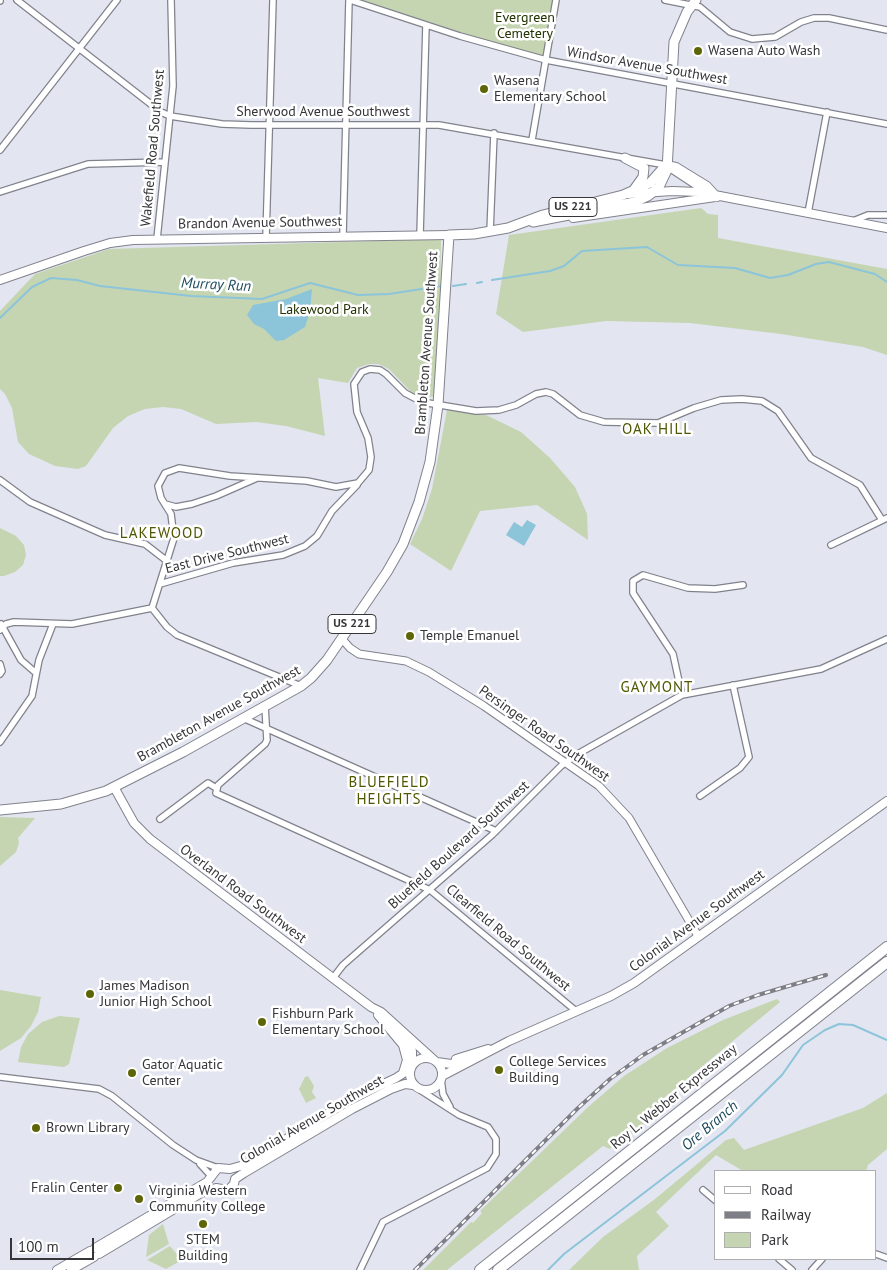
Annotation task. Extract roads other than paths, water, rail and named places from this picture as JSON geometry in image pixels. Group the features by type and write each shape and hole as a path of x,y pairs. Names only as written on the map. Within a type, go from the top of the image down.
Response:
{"highway":[{"name":"Roy L. Webber Expressway","path":"480,1270 887,947"},
{"name":"Roy L. Webber Expressway","path":"498,1270 724,1089 887,962"}],"main road":[{"path":"655,192 666,176 675,36 694,3"},
{"path":"625,158 644,168 643,178 633,192"},
{"name":"US 221","path":"623,195 650,183 666,165"},
{"name":"Sherwood Avenue Southwest","path":"666,165 674,173 717,197"},
{"name":"Brandon Avenue Southwest","path":"0,280 110,243 157,239 449,235 490,232 525,223 543,215 623,195 655,192 687,191 887,228"},
{"name":"Brandon Avenue Southwest","path":"545,222 606,206 634,202 655,192"},
{"name":"Brandon Avenue Southwest","path":"525,223 545,222 717,197"},
{"name":"Brambleton Avenue Southwest","path":"0,810 61,804 114,787 301,686 320,668 387,572 413,521 425,484 438,405 449,235"},
{"name":"Overland Road Southwest","path":"114,787 134,823 150,840 371,1007 391,1020 434,1059"},
{"name":"Colonial Avenue Southwest","path":"434,1059 450,1061 494,1047 626,988 887,801"},
{"name":"Overland Road Southwest","path":"371,1007 408,1044 413,1058 411,1067"},
{"path":"378,1016 403,1045 407,1060 402,1075"},
{"name":"Colonial Avenue Southwest","path":"442,1078 509,1041"},
{"path":"382,1094 404,1089 420,1090 435,1087 442,1078 441,1068 434,1059 420,1058 411,1067 409,1076 420,1090"},
{"name":"Colonial Avenue Southwest","path":"71,1270 212,1178 218,1168 230,1169 244,1165 350,1100 402,1075 411,1067"},
{"name":"Colonial Avenue Southwest","path":"57,1270 95,1253 201,1193 216,1188 228,1190 234,1184 235,1179 352,1109 399,1085 420,1090"},
{"path":"230,1169 235,1179"},
{"path":"212,1178 216,1188"}],"street":[{"name":"Sherwood Avenue Southwest","path":"17,0 161,112 170,116 222,124 422,124 494,133 666,165"},
{"path":"0,150 117,0"},
{"name":"Wakefield Road Southwest","path":"157,239 173,86 171,0"},
{"path":"266,237 273,0"},
{"path":"343,235 349,0"},
{"name":"Windsor Avenue Southwest","path":"349,0 546,60 887,124"},
{"path":"532,140 556,0"},
{"path":"665,0 694,3 704,8 730,32 752,39 775,37 814,18 829,18 887,30"},
{"path":"420,235 426,24"},
{"path":"808,213 827,112"},
{"path":"490,232 494,133"},
{"path":"0,192 88,164 165,162"},
{"name":"Brandon Avenue Southwest","path":"853,221 868,215 887,216"},
{"name":"East Drive Southwest","path":"160,584 233,563 283,555 305,546 317,536 332,511 368,470 371,457 354,402 354,384 358,376 370,369 380,370 411,397 438,405"},
{"path":"438,405 476,411 499,410 516,405 536,394 546,392 553,394 586,418 604,422 645,424 658,423 694,408 721,400 742,399 762,401 778,411 811,458 849,477 860,485 884,519 830,545"},
{"path":"152,608 167,561 174,531 171,514 159,492 158,482 164,473 174,468 258,478 306,481 336,488 358,483"},
{"path":"165,504 176,507 192,504 258,478"},
{"path":"0,480 30,502 105,535 145,544 167,561"},
{"path":"682,694 673,654 633,593 632,585 635,578 643,575 674,585 702,589 728,589 743,586"},
{"path":"36,673 21,660 2,626 21,621 72,624 152,608"},
{"path":"152,608 167,627 177,635 301,686"},
{"path":"0,742 29,701 34,690 36,673 53,624"},
{"name":"Persinger Road Southwest","path":"342,639 350,648 360,654 406,660 430,672 599,786 621,807 698,936"},
{"name":"Bluefield Boulevard Southwest","path":"333,978 343,965 496,831 566,762 643,715 682,694 821,668 887,639"},
{"path":"0,664 2,671 0,674"},
{"path":"700,796 740,768 749,757 733,685"},
{"path":"160,819 208,783 216,788 260,750 266,740 265,706"},
{"path":"242,718 496,831"},
{"name":"Clearfield Road Southwest","path":"216,788 216,794 430,890 576,1011"},
{"path":"0,1077 99,1089 112,1096 172,1145 196,1160 218,1168"},
{"path":"442,1078 443,1094 451,1109"},
{"path":"360,1270 380,1227 387,1218 479,1172 493,1161 497,1144 488,1127 451,1109 420,1090"},
{"path":"196,1160 212,1178"},
{"path":"703,1190 714,1199"},
{"path":"780,1260 792,1270"},
{"path":"812,1270 821,1260"}],"water":[{"path":"312,289 310,311 305,327 284,340 276,341 264,329 254,324 247,315 253,305 286,299"},
{"path":"527,520 536,525 524,546 506,535 514,522 522,527"}],"waterway":[{"name":"Murray Run","path":"492,280 550,271 564,266 582,251 647,247 678,265 735,268 770,278 788,275 816,264 829,262 875,274 887,282"},
{"name":"Murray Run","path":"0,318 32,287 51,278 77,280 100,286 191,296 262,299 310,283 358,295 389,294 441,286"},
{"name":"Murray Run","path":"477,283 482,282"},
{"name":"Murray Run","path":"453,286 466,284"},
{"name":"Ore Branch","path":"548,1270 564,1254 725,1131 782,1075 803,1045 825,1030 839,1024 853,1025 887,1040"}],"railway":[{"path":"415,1270 578,1108 610,1079 643,1055 729,1006 758,995 826,975"}],"place":[{"name":"Wasena Auto Wash","path":"698,51"},
{"name":"Wasena Elementary School","path":"484,89"},
{"name":"Temple Emanuel","path":"410,636"},
{"name":"James Madison Junior High School","path":"90,994"},
{"name":"Fishburn Park Elementary School","path":"262,1022"},
{"name":"College Services Building","path":"499,1070"},
{"name":"Gator Aquatic Center","path":"132,1073"},
{"name":"Brown Library","path":"36,1128"},
{"name":"Fralin Center","path":"118,1188"},
{"name":"Virginia Western Community College","path":"139,1199"},
{"name":"STEM Building","path":"203,1224"}],"district":[{"name":"OAK HILL","path":"657,430"},
{"name":"LAKEWOOD","path":"162,534"},
{"name":"GAYMONT","path":"657,688"},
{"name":"BLUEFIELD HEIGHTS","path":"389,792"}],"park label":[{"name":"Evergreen Cemetery","path":"525,26"},
{"name":"Lakewood Park","path":"324,310"}]}
